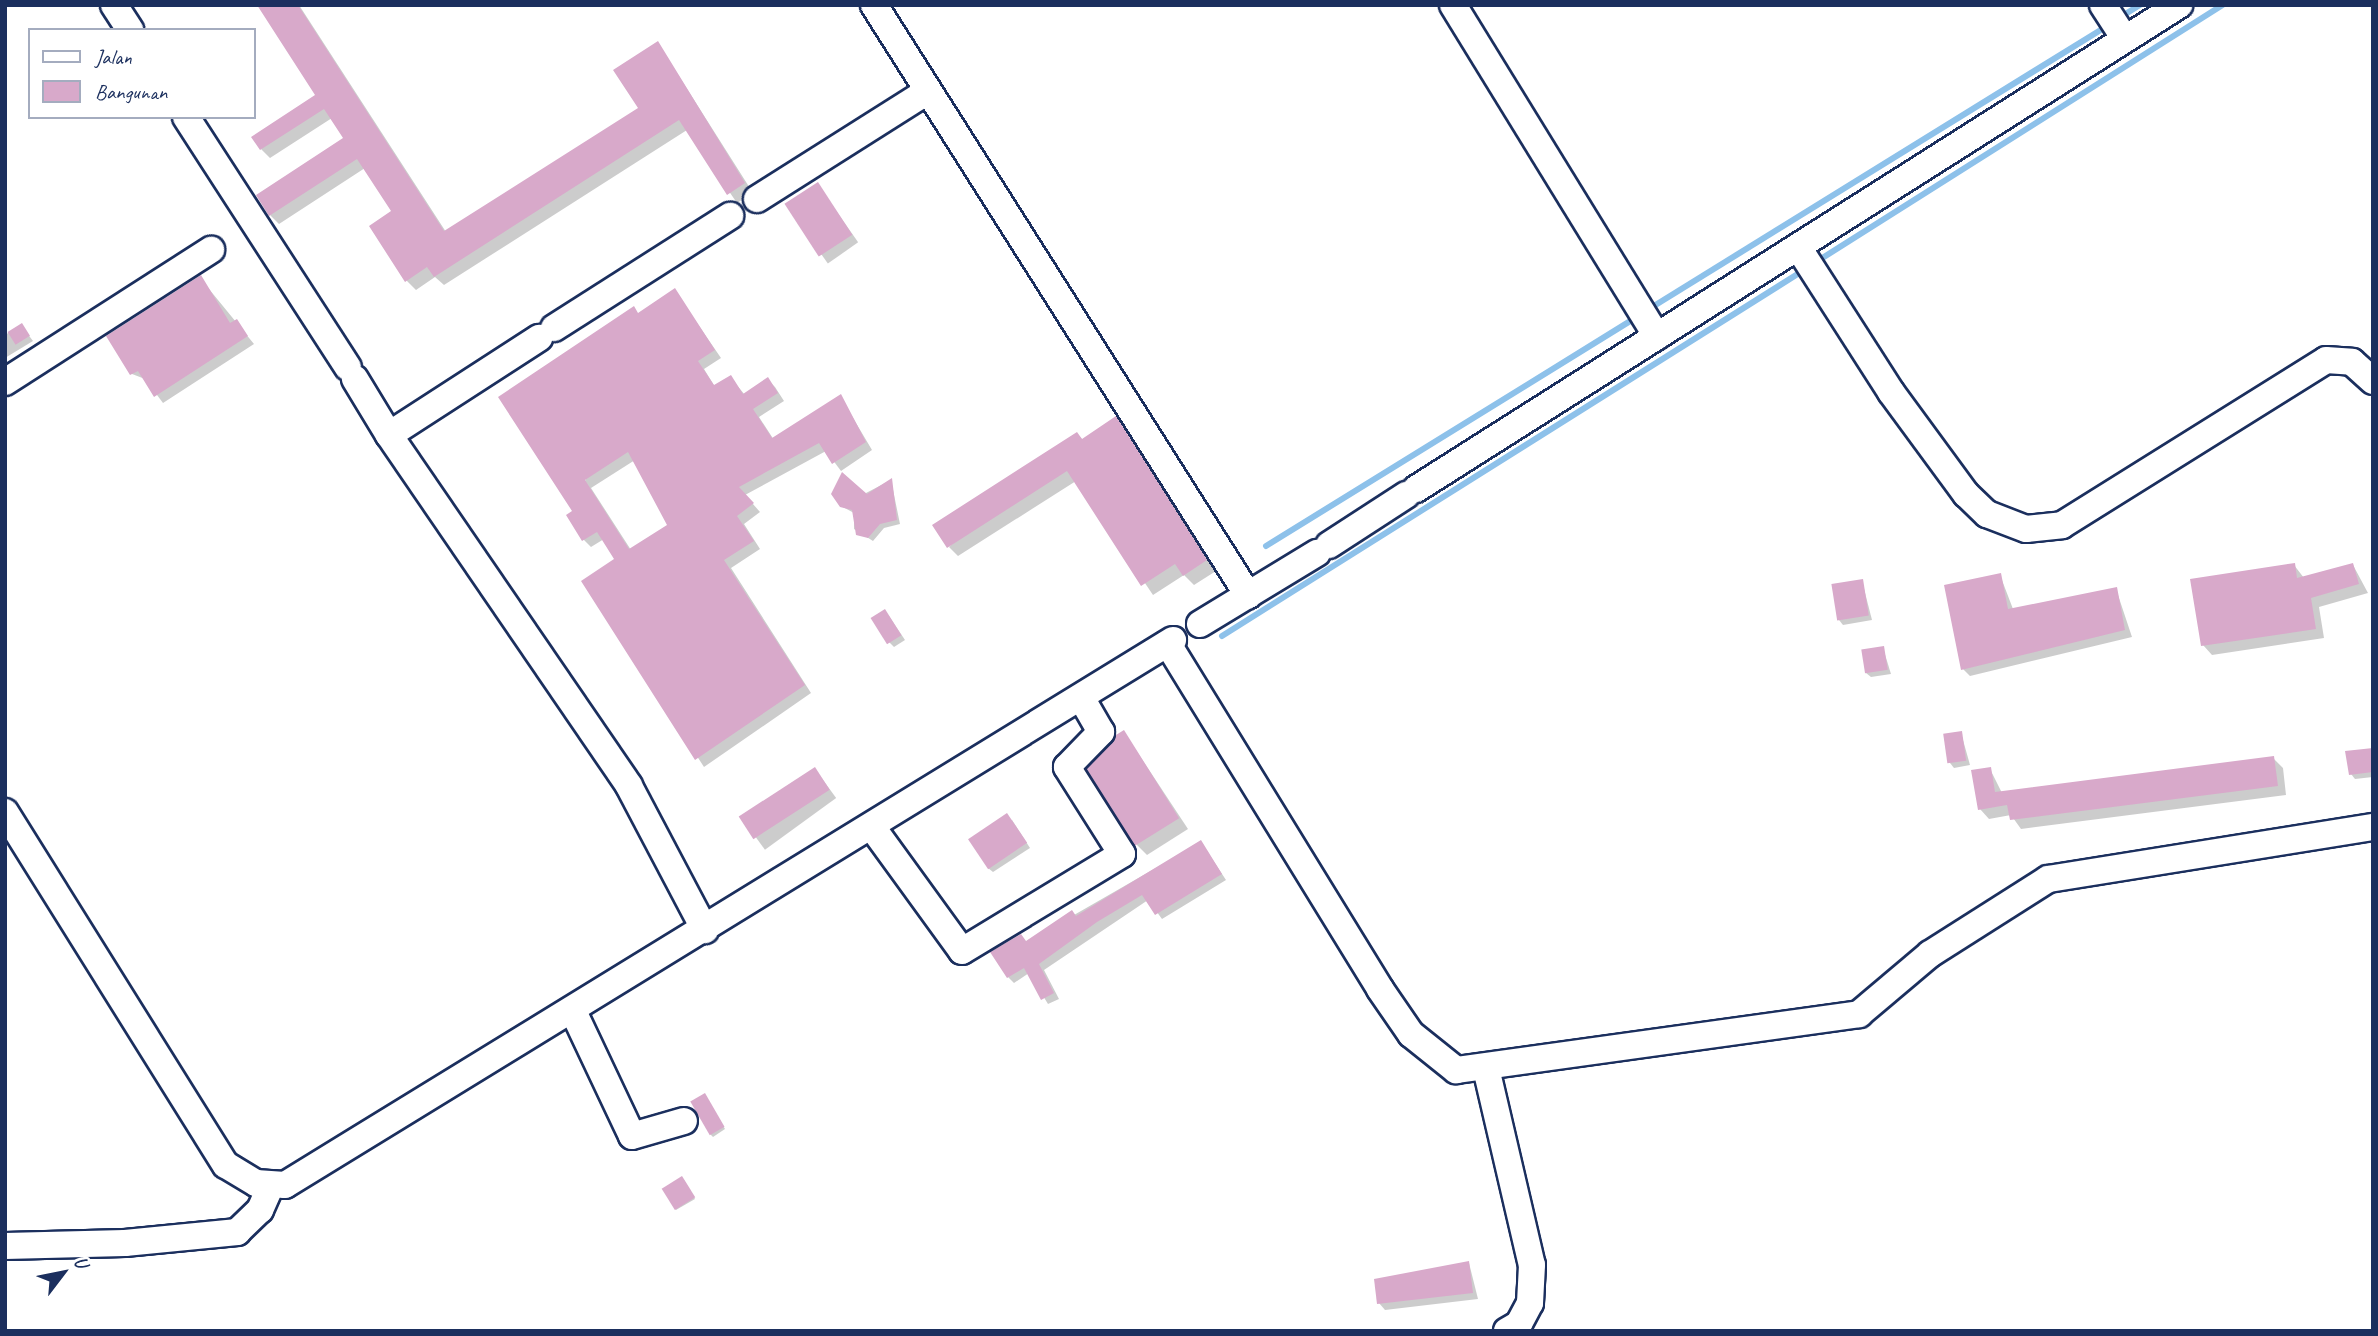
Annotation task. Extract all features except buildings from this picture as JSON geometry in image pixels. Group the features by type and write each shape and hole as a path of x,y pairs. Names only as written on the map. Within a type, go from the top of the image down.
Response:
{"lane":[{"path":"114,5 129,28"},
{"path":"874,5 1248,595"},
{"path":"1453,5 1657,336"},
{"path":"2104,5 2125,40"},
{"path":"1200,624 1323,549 2179,5"},
{"path":"757,199 928,90"},
{"path":"187,119 389,435 629,786 705,930"},
{"path":"389,435 730,216"},
{"path":"1798,247 1891,392 1966,494 1987,514 2026,529 2062,525 2326,360 2352,362 2373,381"},
{"path":"5,382 211,250"},
{"path":"5,812 226,1165 271,1185 299,1181 1171,642 1410,1034 1456,1070 1486,1068 1859,1014 1930,954 2048,879 2373,827"},
{"path":"872,827 962,951 1122,854 1067,767 1101,732 1081,698"},
{"path":"573,1012 632,1136 684,1121"},
{"path":"1486,1068 1532,1265 1530,1303 1519,1324 1507,1331"},
{"path":"5,1246 125,1243 237,1231 260,1210 271,1185"}],"waterway":[{"path":"2119,18 2140,5"},
{"path":"1816,262 2223,5"},
{"path":"1649,309 2107,26"},
{"path":"1222,636 1804,270"},
{"path":"1266,546 1637,317"}]}
